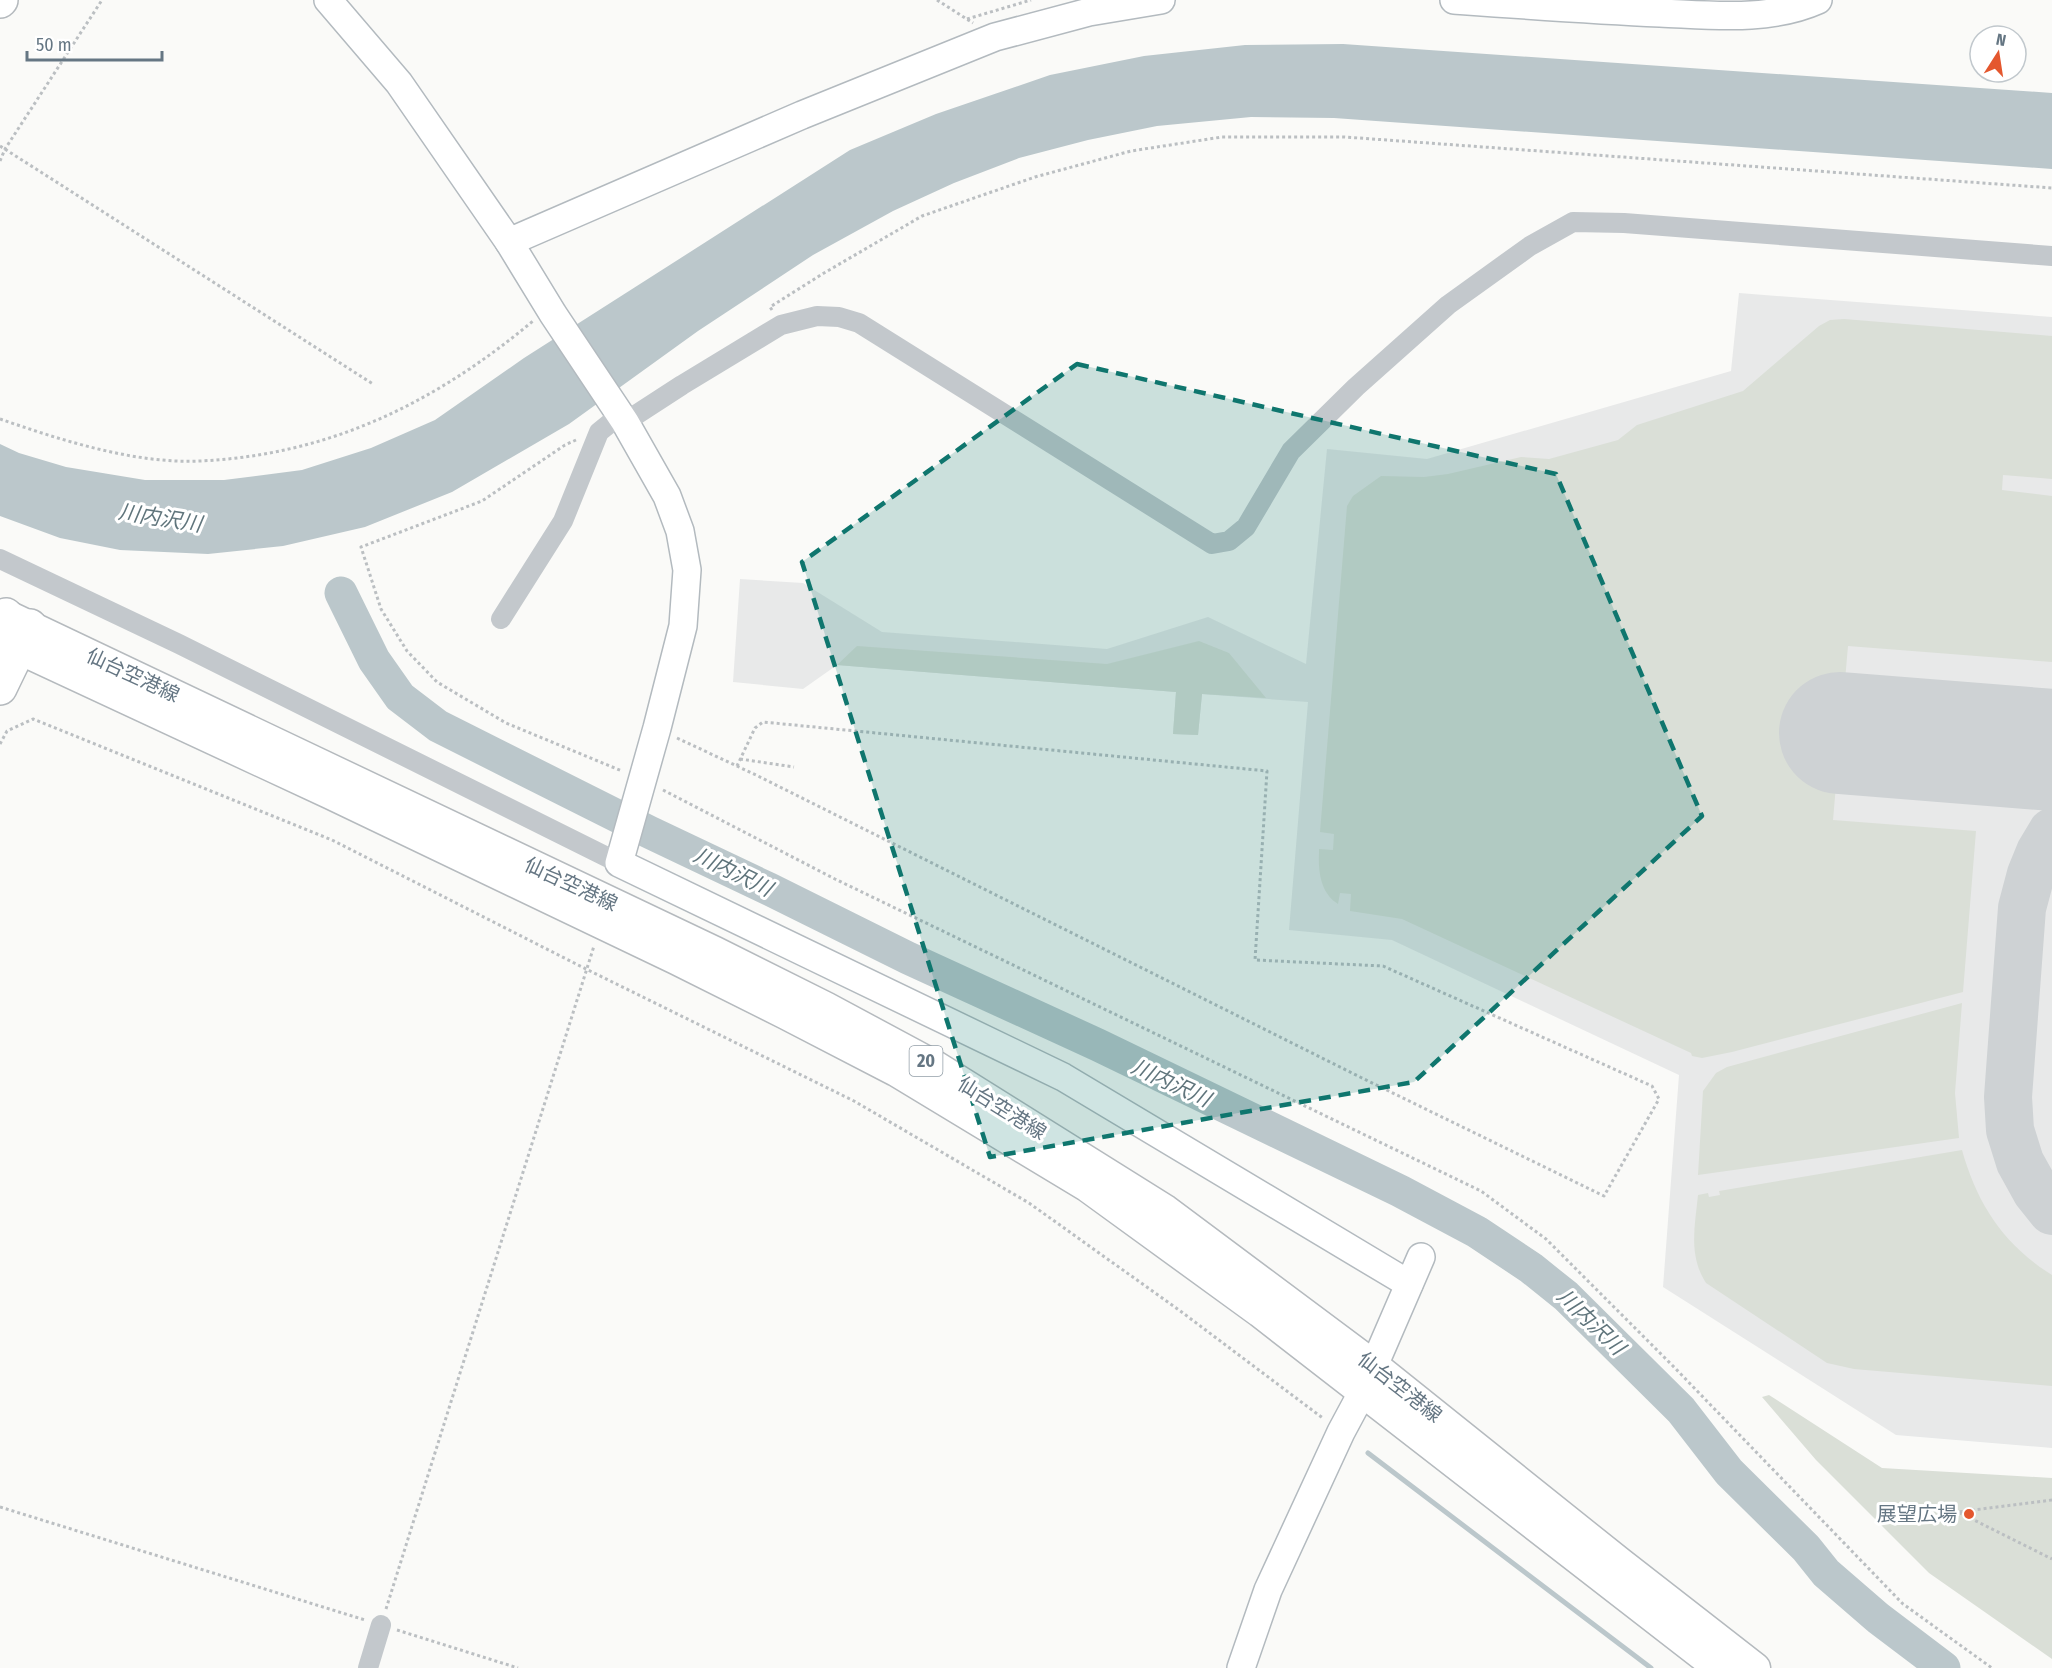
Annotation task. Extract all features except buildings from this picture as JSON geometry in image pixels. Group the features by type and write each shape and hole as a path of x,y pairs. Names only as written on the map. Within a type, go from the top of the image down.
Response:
{"highway":[{"path":"0,688 9,628"}],"main road":[{"name":"仙台空港線","path":"9,628 715,952 827,1008 935,1066 1165,1210 1719,1668"},
{"name":"仙台空港線","path":"1369,1378 1610,1556 1755,1668"}],"street":[{"path":"328,0 399,83 509,242 615,420 667,496 680,531 687,570 683,626 621,856"},
{"path":"509,242 802,115 995,37 1089,12 1161,0"},
{"path":"1454,0 1612,12 1727,16 1782,12 1818,0"},
{"path":"501,619 563,522 615,420 682,385 781,325 817,316 839,316 859,323 1212,544 1229,541 1246,527 1292,451 1356,387 1448,305 1530,246 1574,222 2052,256"},
{"path":"0,559 621,856 1063,1077 1409,1284"},
{"path":"1241,1668 1268,1590 1341,1432 1369,1378 1421,1257"},
{"path":"368,1668 381,1625"}],"path":[{"path":"0,161 5,149 102,0"},
{"path":"937,0 995,37"},
{"path":"967,19 1031,0"},
{"path":"781,325 770,307 922,216 1035,177 1131,151 1222,137 1345,138 2052,188"},
{"path":"0,146 374,384"},
{"path":"0,419 70,443 152,458 198,461 251,456 305,447 345,434 420,399 496,353 551,311"},
{"path":"615,420 565,444 482,501 361,547 381,609 406,651 437,682 506,723 642,784 1482,1191 1546,1239 1673,1366 1903,1604 1992,1668"},
{"path":"0,744 7,731 33,719 332,840 854,1101 1029,1203 1341,1432"},
{"path":"657,728 1604,1196 1659,1099 1652,1086 1383,966 1255,960 1267,771 763,722 755,728 737,766"},
{"path":"740,759 794,767"},
{"path":"381,1625 588,970"},
{"path":"2052,1500 1958,1512 2052,1559"},
{"path":"0,1507 518,1668"}],"highlighted area":[{"path":"1077,364 1556,474 1702,816 1414,1082 990,1157 802,562"}],"shaded area":[{"path":"1739,293 2052,317 2052,1448 1896,1435 1663,1287 1679,1075 1392,940 1289,930 1308,702 1202,694 1198,735 1173,734 1176,692 837,665 803,689 733,682 740,579 803,583 882,632 1107,649 1208,617 1306,664 1327,449 1427,459 1731,371"},
{"path":"1844,319 2052,336 2052,479 2003,475 2002,490 2052,496 2052,662 1848,646 1833,820 1976,831 1963,992 1702,1058 1692,1056 1691,1053 1402,919 1350,911 1351,894 1340,893 1338,904 1332,900 1322,882 1319,849 1333,850 1334,834 1320,832 1347,506 1353,496 1381,476 1424,477 1448,474 1521,457 1549,459 1618,440 1637,425 1743,391 1819,326 1830,320"},
{"path":"1199,641 1229,653 1266,698 1202,694 1198,735 1173,734 1176,692 837,665 857,646 1107,664"},
{"path":"1962,1003 1955,1093 1959,1138 1698,1175 1703,1091 1716,1073 1727,1067"},
{"path":"1962,1150 1976,1188 1995,1222 2006,1237 2052,1275 2052,1386 1854,1369 1827,1363 1706,1283 1700,1272 1694,1240 1698,1195 1708,1193 1709,1197 1720,1195 1719,1191"},
{"path":"1769,1395 1882,1468 2052,1478 2052,1659 1929,1573 1816,1460 1762,1397"}],"water":[{"path":"1343,44 2052,93 2052,169 1334,118 1251,117 1157,126 1088,140 1019,158 954,183 893,211 813,255 698,331 569,424 452,492 365,527 283,546 208,554 120,550 60,538 0,516 0,444 19,453 66,467 145,480 224,480 302,470 371,448 435,420 524,358 850,150 936,114 1050,75 1144,56 1245,45"}],"waterway":[{"name":"川内沢川","path":"341,593 374,660 400,697 438,726 908,958 1098,1045 1400,1191 1477,1232 1531,1268 1566,1296 1681,1410 1729,1472 1806,1548 1826,1573 1878,1618 1944,1668"},
{"path":"1368,1453 1651,1668"}],"taxiway":[{"path":"2052,832 2031,874 2022,908 2008,1097 2010,1130 2020,1162 2036,1191 2052,1211"}],"runway":[{"path":"1840,733 2052,750"}],"place":[{"name":"展望広場","path":"1969,1514"}]}
